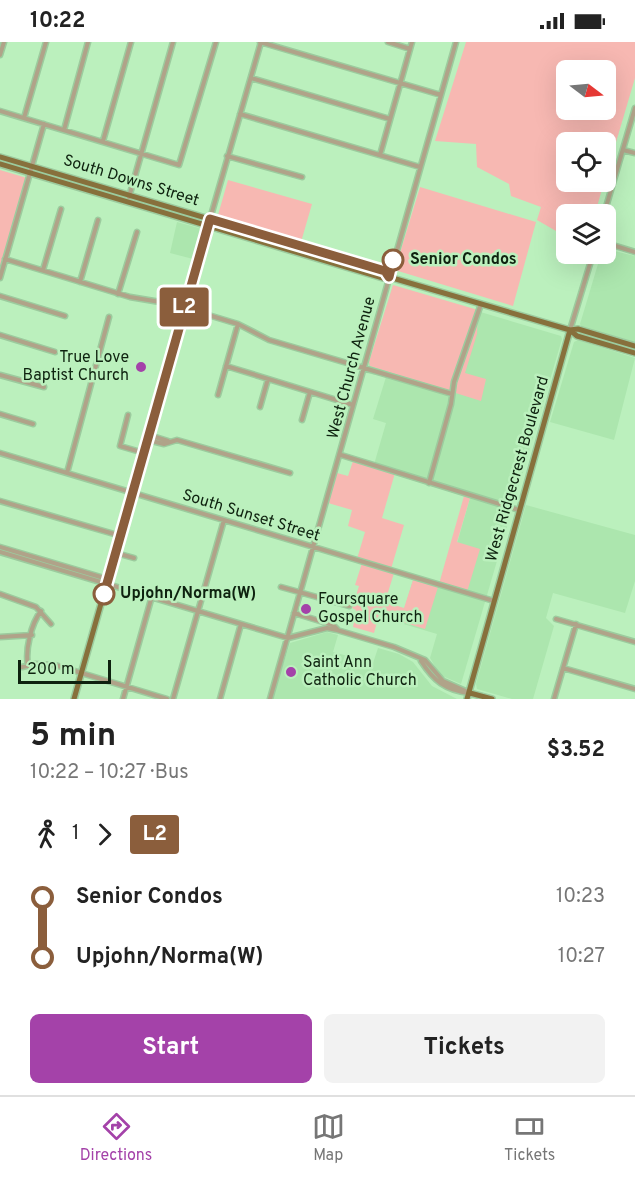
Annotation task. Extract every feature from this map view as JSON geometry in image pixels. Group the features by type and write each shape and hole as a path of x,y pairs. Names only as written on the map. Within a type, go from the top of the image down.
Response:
{"main road":[{"name":"South Downs Street","path":"0,156 207,226 570,330"},
{"name":"South Downs Street","path":"0,164 210,219 385,271 389,277"},
{"path":"74,699 210,219"},
{"path":"570,330 578,329 635,346"},
{"path":"570,330 577,336 635,353"},
{"name":"West Ridgecrest Boulevard","path":"469,696 570,330"},
{"path":"462,699 469,696 492,699"}],"street":[{"path":"0,55 4,42"},
{"path":"24,118 46,42"},
{"path":"64,130 88,42"},
{"path":"103,141 131,42"},
{"path":"129,199 173,42"},
{"path":"0,111 179,165 216,42"},
{"path":"210,219 260,42 441,95"},
{"path":"388,42 410,49"},
{"path":"380,155 412,42"},
{"name":"West Church Avenue","path":"270,699 341,455 353,405 456,42"},
{"path":"251,78 390,120"},
{"path":"607,204 635,108"},
{"path":"240,114 420,167"},
{"path":"0,278 44,124"},
{"path":"623,150 635,153"},
{"path":"227,156 302,177"},
{"path":"43,270 61,209"},
{"path":"80,282 98,220"},
{"path":"118,294 137,232"},
{"path":"616,246 635,252"},
{"path":"6,259 118,294 184,308 238,324 258,336 452,394"},
{"name":"West Ridgecrest Boulevard","path":"570,330 590,264"},
{"path":"0,297 65,316"},
{"path":"429,483 452,394 482,304"},
{"path":"67,473 109,317"},
{"path":"218,395 238,324"},
{"path":"0,335 55,352"},
{"path":"226,366 353,405"},
{"path":"0,375 44,387"},
{"path":"260,407 268,379"},
{"path":"302,420 310,392"},
{"path":"0,414 33,424"},
{"path":"128,415 120,446 144,453"},
{"path":"148,437 168,441 177,440 290,473"},
{"name":"South Sunset Street","path":"0,453 495,602"},
{"path":"341,455 519,510"},
{"path":"0,501 120,536"},
{"path":"173,699 224,520"},
{"path":"0,549 104,578 108,582 288,638 327,628 394,647 421,660 438,683 469,696"},
{"path":"116,553 134,558"},
{"path":"281,587 350,606"},
{"path":"0,594 32,604 51,624"},
{"path":"123,699 152,596"},
{"path":"28,666 27,652 40,611"},
{"path":"294,612 333,625 337,630"},
{"path":"556,619 635,642"},
{"path":"220,699 241,624"},
{"path":"554,699 576,624"},
{"path":"0,637 32,635"},
{"path":"22,668 48,664 168,699"},
{"path":"563,668 635,689"}],"shaded area":[{"path":"466,42 635,42 635,78 616,142 616,132 556,132 556,192 601,192 598,204 556,204 556,231 537,220 541,207 511,196 509,184 477,167 476,144 435,141"},
{"path":"0,170 27,178 0,274"},
{"path":"228,180 312,204 301,242 221,218 218,215"},
{"path":"420,187 536,222 513,306 398,271 396,266"},
{"path":"177,222 199,228 201,232 193,259 170,253"},
{"path":"616,251 635,256 635,342 582,327 580,324 598,264 616,264"},
{"path":"393,285 478,310 477,334 465,373 486,379 481,401 370,366 369,362"},
{"path":"393,286 561,336 562,339 461,684 440,675 430,658 437,634 400,623 413,580 444,589 470,498 373,468 386,423 373,419 386,377 366,373"},
{"path":"578,340 635,358 614,440 550,422 574,342"},
{"path":"353,461 395,473 382,518 404,525 391,569 357,559 365,532 348,526 352,510 328,503 337,473 348,476"},
{"path":"464,496 470,498 457,542 480,549 467,592 439,584"},
{"path":"526,505 635,535 635,581 625,613 553,593 546,618 554,626 533,699 512,699 477,689 476,684"},
{"path":"362,563 394,573 385,602 404,608 413,580 438,587 425,629 379,615 374,633 353,627 356,610 352,608 359,586 355,585"},
{"path":"327,632 338,635 333,652 373,663 378,648 399,654 413,662 432,686 457,699 272,699 290,643"}],"bus line":[{"name":"L2","path":"104,594 210,219 385,271 389,277 393,260"}],"place":[{"name":"Senior Condos","path":"393,260"},
{"name":"True Love Baptist Church","path":"141,367"},
{"name":"Upjohn/Norma(W)","path":"104,594"},
{"name":"Foursquare Gospel Church","path":"306,609"},
{"name":"Saint Ann Catholic Church","path":"291,672"}]}
